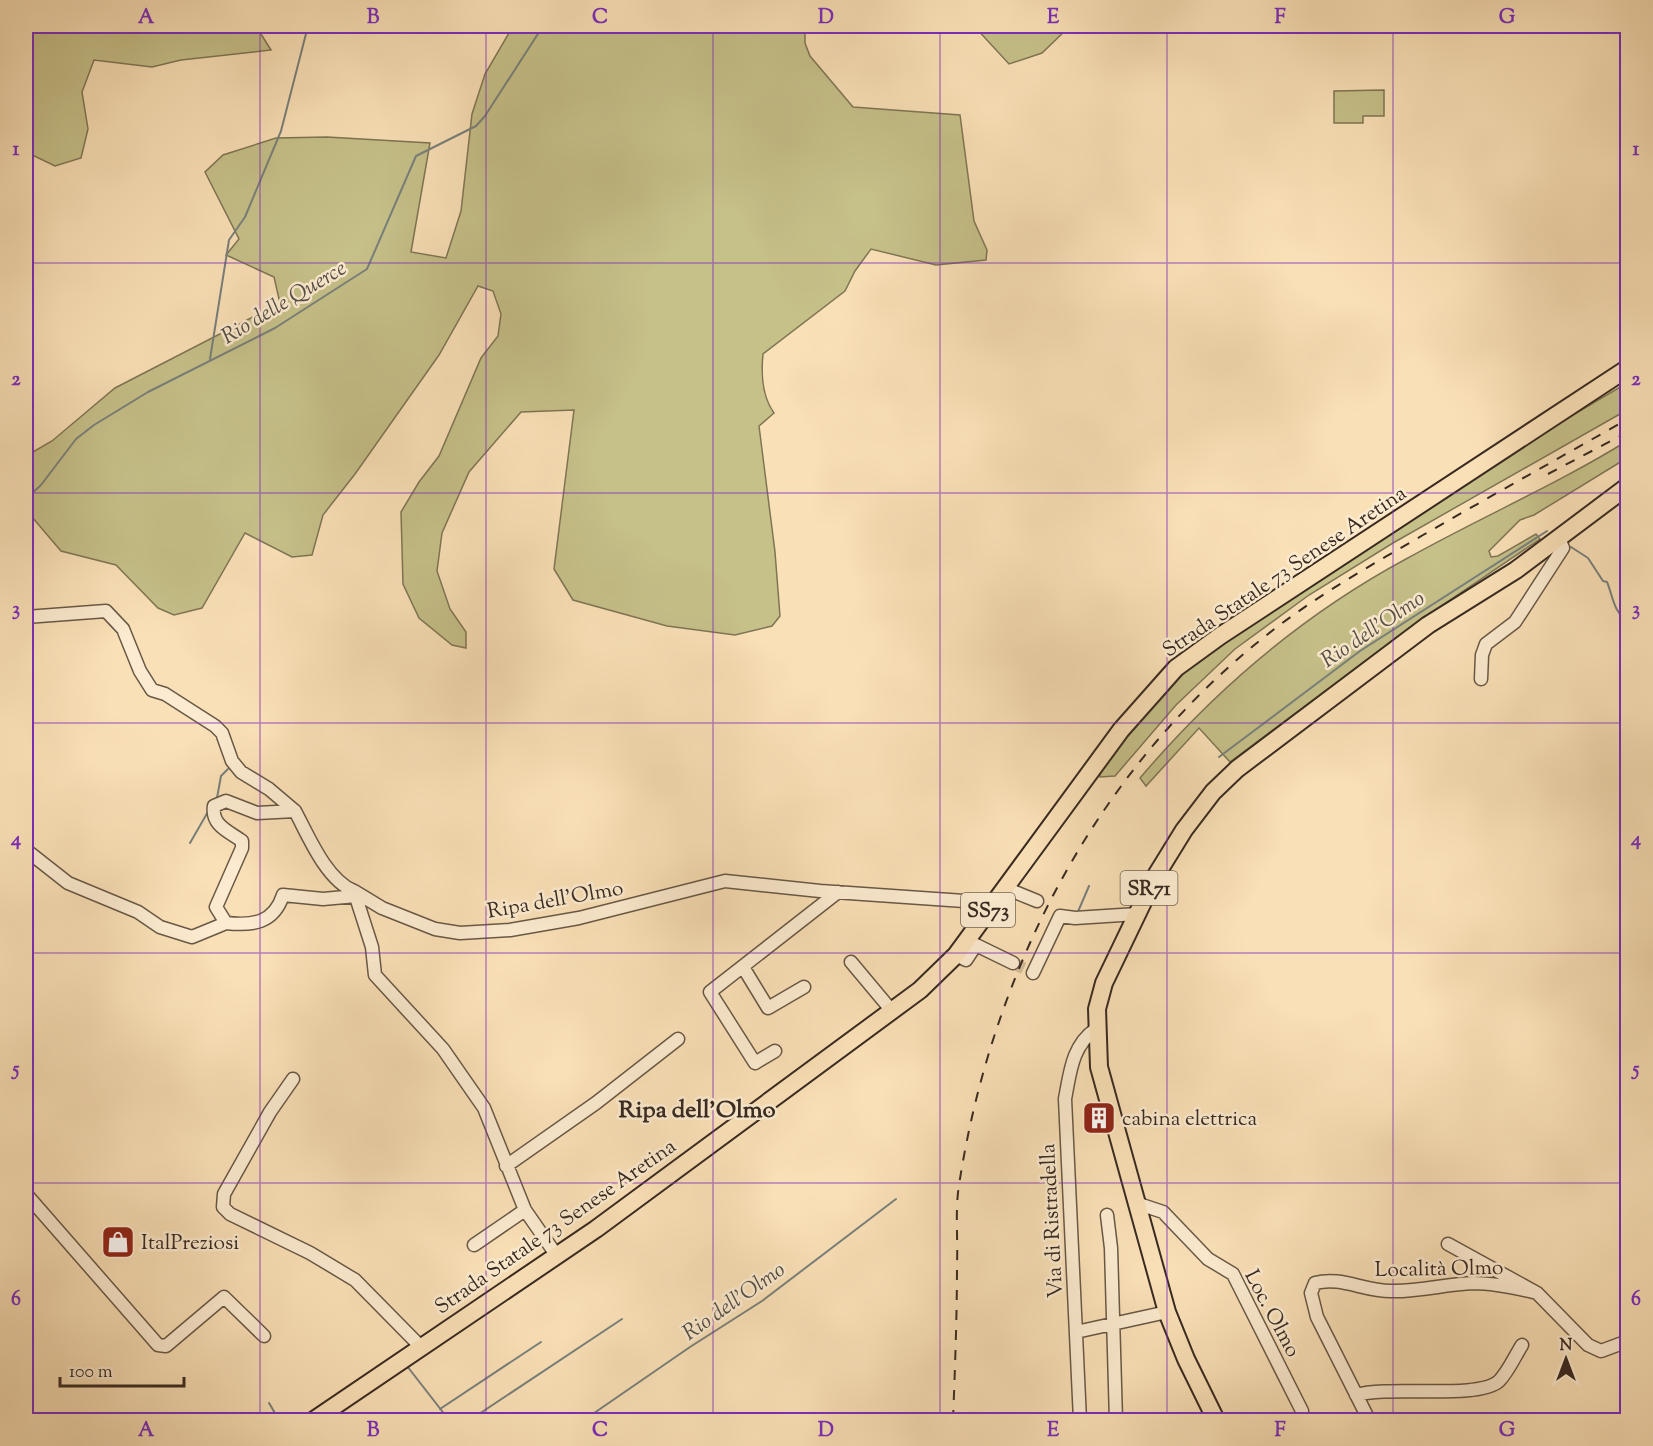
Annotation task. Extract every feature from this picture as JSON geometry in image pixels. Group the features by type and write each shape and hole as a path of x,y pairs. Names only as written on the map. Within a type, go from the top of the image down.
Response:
{"main road":[{"name":"Strada Statale 73 Senese Aretina","path":"314,1420 557,1256 892,1011 957,955 1121,730 1176,668 1220,636 1628,368"},
{"name":"SR71","path":"1216,1420 1185,1359 1167,1312 1139,1203 1099,1067 1097,1009 1104,983 1155,877 1184,830 1213,792 1237,769 1428,625 1516,570 1628,486"},
{"name":"SR71","path":"1574,527 1602,513 1628,495"}],"street":[{"path":"1481,680 1482,655 1486,644 1515,622 1563,548 1559,538"},
{"path":"26,617 106,611 123,629 140,671 152,690 165,694 215,726 222,733 232,761 241,772 269,789 295,811"},
{"path":"226,923 216,907 242,848 242,841 216,823 213,815 214,806 226,801 257,813 295,811"},
{"name":"Ripa dell'Olmo","path":"295,811 316,851 331,871 355,893 382,908 435,929 460,933 510,930 579,918 725,881 993,903"},
{"path":"26,850 68,883 138,912 160,927 192,937 226,923 261,923 274,914 283,895 323,899 355,893 372,947 375,975 443,1049 484,1108 525,1210 557,1256"},
{"path":"1005,888 1037,901"},
{"path":"775,1051 755,1063 710,992 838,892"},
{"path":"1033,973 1060,916 1075,918 1137,914"},
{"path":"957,955 966,960 976,945 1013,963"},
{"path":"851,962 892,1011"},
{"path":"743,967 768,1008 804,987"},
{"name":"Via di Ristradella","path":"1080,1420 1065,1099 1072,1061 1087,1035 1096,1029"},
{"path":"506,1166 596,1103 678,1039"},
{"path":"293,1078 270,1112 224,1194 223,1207 230,1214 310,1253 355,1280 422,1348"},
{"path":"26,1194 158,1346 166,1346 224,1297 264,1336"},
{"name":"Loc. Olmo","path":"1139,1203 1163,1212 1208,1259 1233,1274 1302,1411"},
{"path":"474,1245 525,1210"},
{"path":"1107,1215 1111,1248 1116,1420"},
{"name":"Località Olmo","path":"1448,1244 1537,1293 1588,1345 1601,1351 1628,1341"},
{"name":"Località Olmo","path":"1369,1420 1315,1310 1311,1293 1315,1283 1331,1278 1372,1290 1393,1292 1475,1283 1514,1287 1537,1293"},
{"path":"1076,1332 1167,1312"},
{"path":"1356,1395 1372,1390 1470,1391 1498,1382 1522,1345"}],"shaded area":[{"path":"26,26 256,26 271,50 181,60 152,67 94,60 82,92 88,129 81,158 55,166 26,152"},
{"path":"513,26 805,26 805,43 810,56 853,107 960,115 974,221 987,250 986,260 936,265 871,249 855,271 845,291 763,354 763,384 774,413 759,426 775,552 780,616 772,626 735,635 667,626 573,600 554,569 574,410 521,412 469,472 442,533 437,571 450,609 466,632 466,648 452,645 419,618 403,584 401,512 419,482 439,456 481,358 498,336 501,314 493,291 478,286 439,355 355,474 323,515 312,555 292,557 245,533 202,608 174,615 158,608 116,565 61,551 26,510 26,456 52,441 115,388 280,303 274,277 226,255 239,239 205,172 223,155 276,138 327,137 430,143 411,252 446,258 461,211 472,114 485,74"},
{"path":"974,26 1070,26 1042,53 1009,64"},
{"path":"1384,90 1384,116 1363,116 1363,123 1334,123 1334,91"},
{"path":"1627,383 1627,410 1393,543 1309,595 1235,649 1176,705 1115,776 1100,777 1100,767 1167,687 1211,650 1502,457"},
{"path":"1627,441 1627,458 1534,515 1520,520 1489,551 1491,557 1498,556 1536,534 1540,539 1425,617 1230,762 1199,728 1146,786 1140,778 1198,715 1262,656 1332,604 1406,559 1573,472"}],"waterway":[{"path":"210,359 229,240 245,217 281,131 308,26"},
{"name":"Rio delle Querce","path":"26,499 41,485 76,439 94,425 148,392 275,328 367,269 416,156 476,126 485,116 543,26"},
{"name":"Rio dell'Olmo","path":"1219,757 1360,651 1547,531"},
{"name":"Rio dell'Olmo","path":"1571,547 1588,558 1603,581 1607,582 1616,608 1628,621"},
{"path":"217,798 221,776 228,769"},
{"path":"190,843 209,810"},
{"name":"Rio dell'Olmo","path":"1077,914 1089,886"},
{"name":"Rio dell'Olmo","path":"584,1420 762,1301 896,1199"},
{"path":"470,1420 622,1319"},
{"path":"440,1409 541,1342"},
{"path":"407,1366 449,1420"},
{"path":"269,1403 279,1420"}],"tunnel":[{"path":"1013,963 1033,973"}],"railway":[{"path":"953,1420 958,1195 975,1105 997,1028 1026,952 1061,880 1103,811 1152,747 1207,688 1286,620 1383,558 1628,419"},
{"path":"1548,474 1628,432"}],"place":[{"name":"cabina elettrica","path":"1099,1118"},
{"name":"ItalPreziosi","path":"118,1242"}],"district":[{"name":"Ripa dell'Olmo","path":"697,1109"}]}
